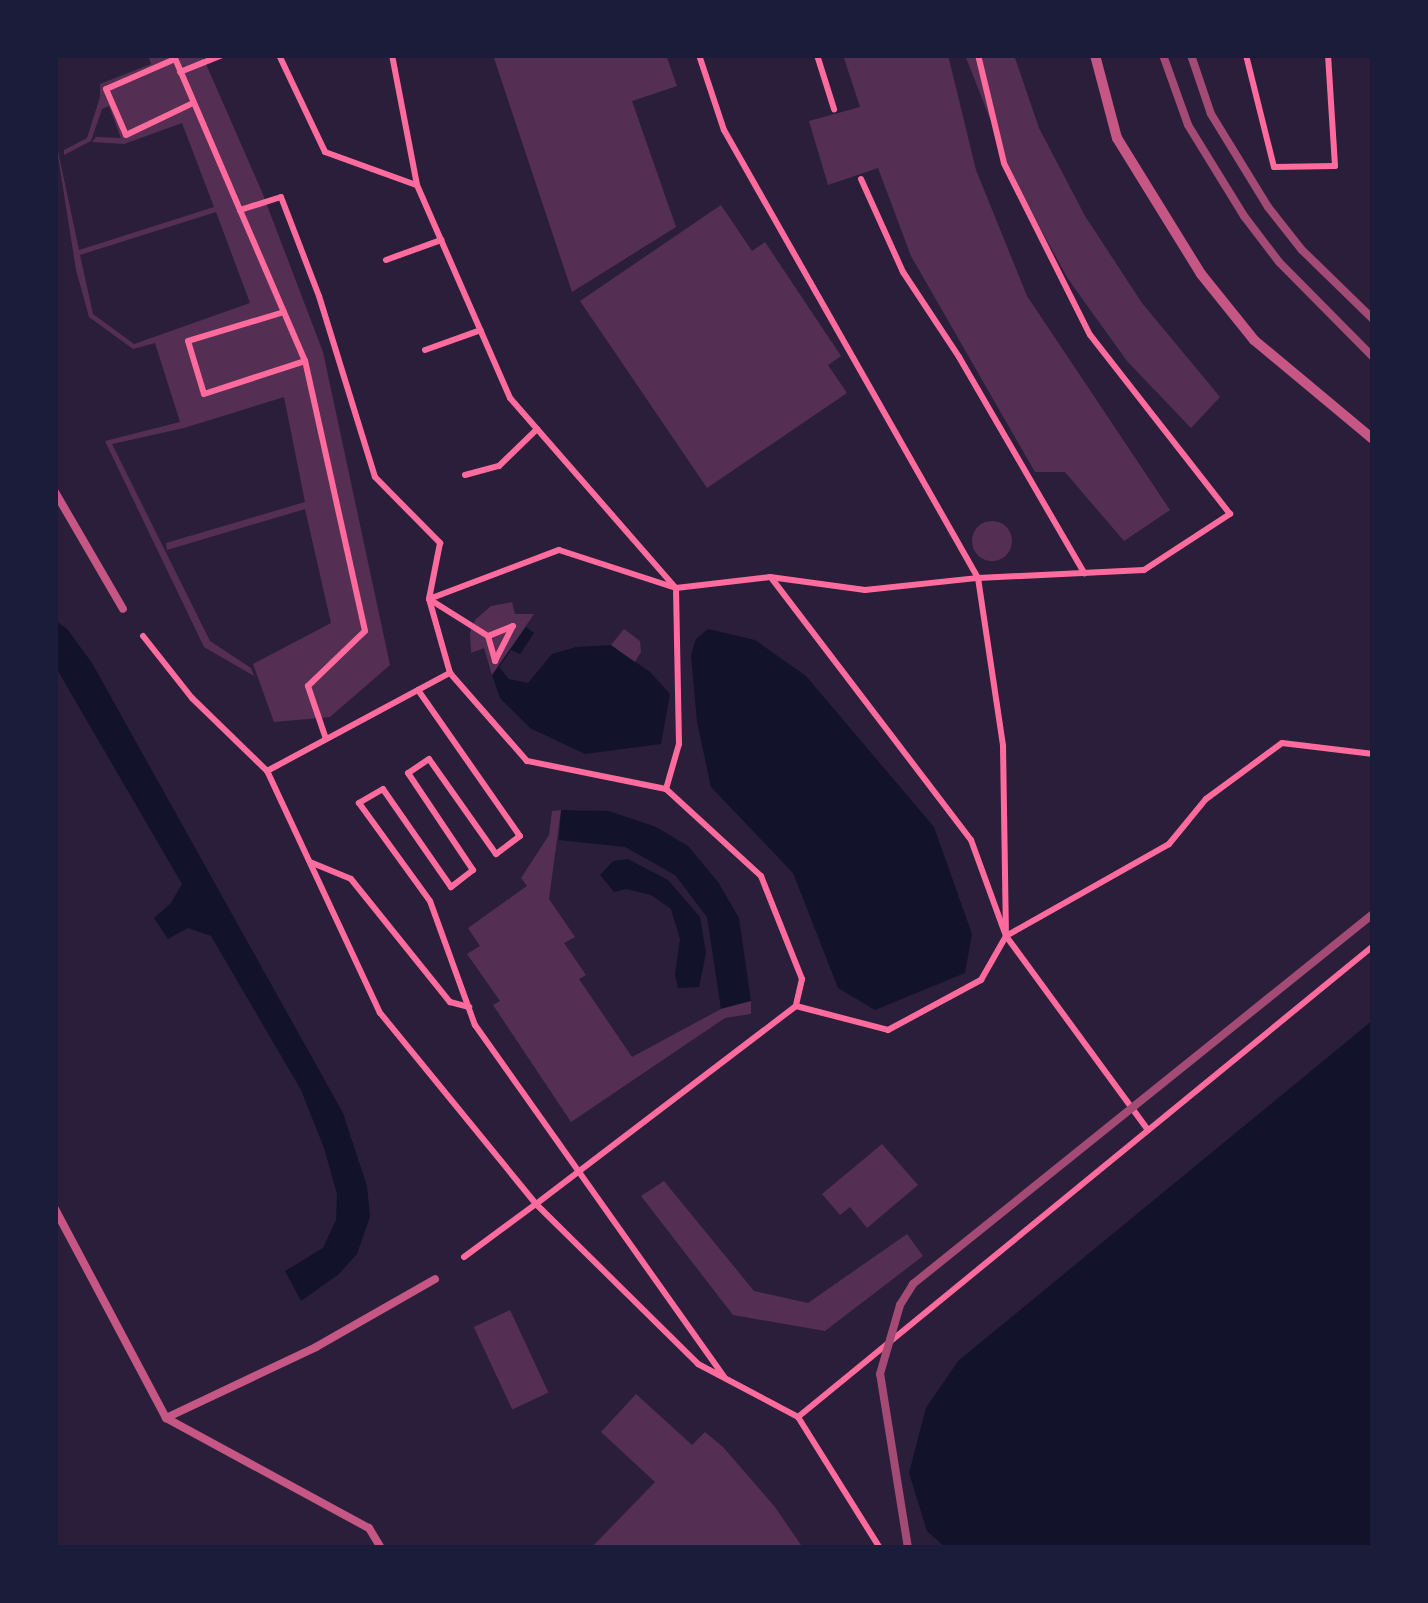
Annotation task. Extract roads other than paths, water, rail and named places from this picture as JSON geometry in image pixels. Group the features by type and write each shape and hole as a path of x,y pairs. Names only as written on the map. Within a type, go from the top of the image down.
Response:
{"street":[{"path":"1095,55 1116,138 1201,274 1254,340 1373,439"}],"lane":[{"path":"55,492 57,505 123,610"},
{"path":"55,1210 166,1418 370,1528 380,1548"},
{"path":"166,1418 316,1346 434,1279"}],"railway":[{"path":"1163,55 1188,125 1244,216 1279,262 1373,357"},
{"path":"1191,55 1211,114 1268,207 1302,250 1373,319"},
{"path":"908,1548 880,1374 900,1305 913,1284 1373,914"}]}
